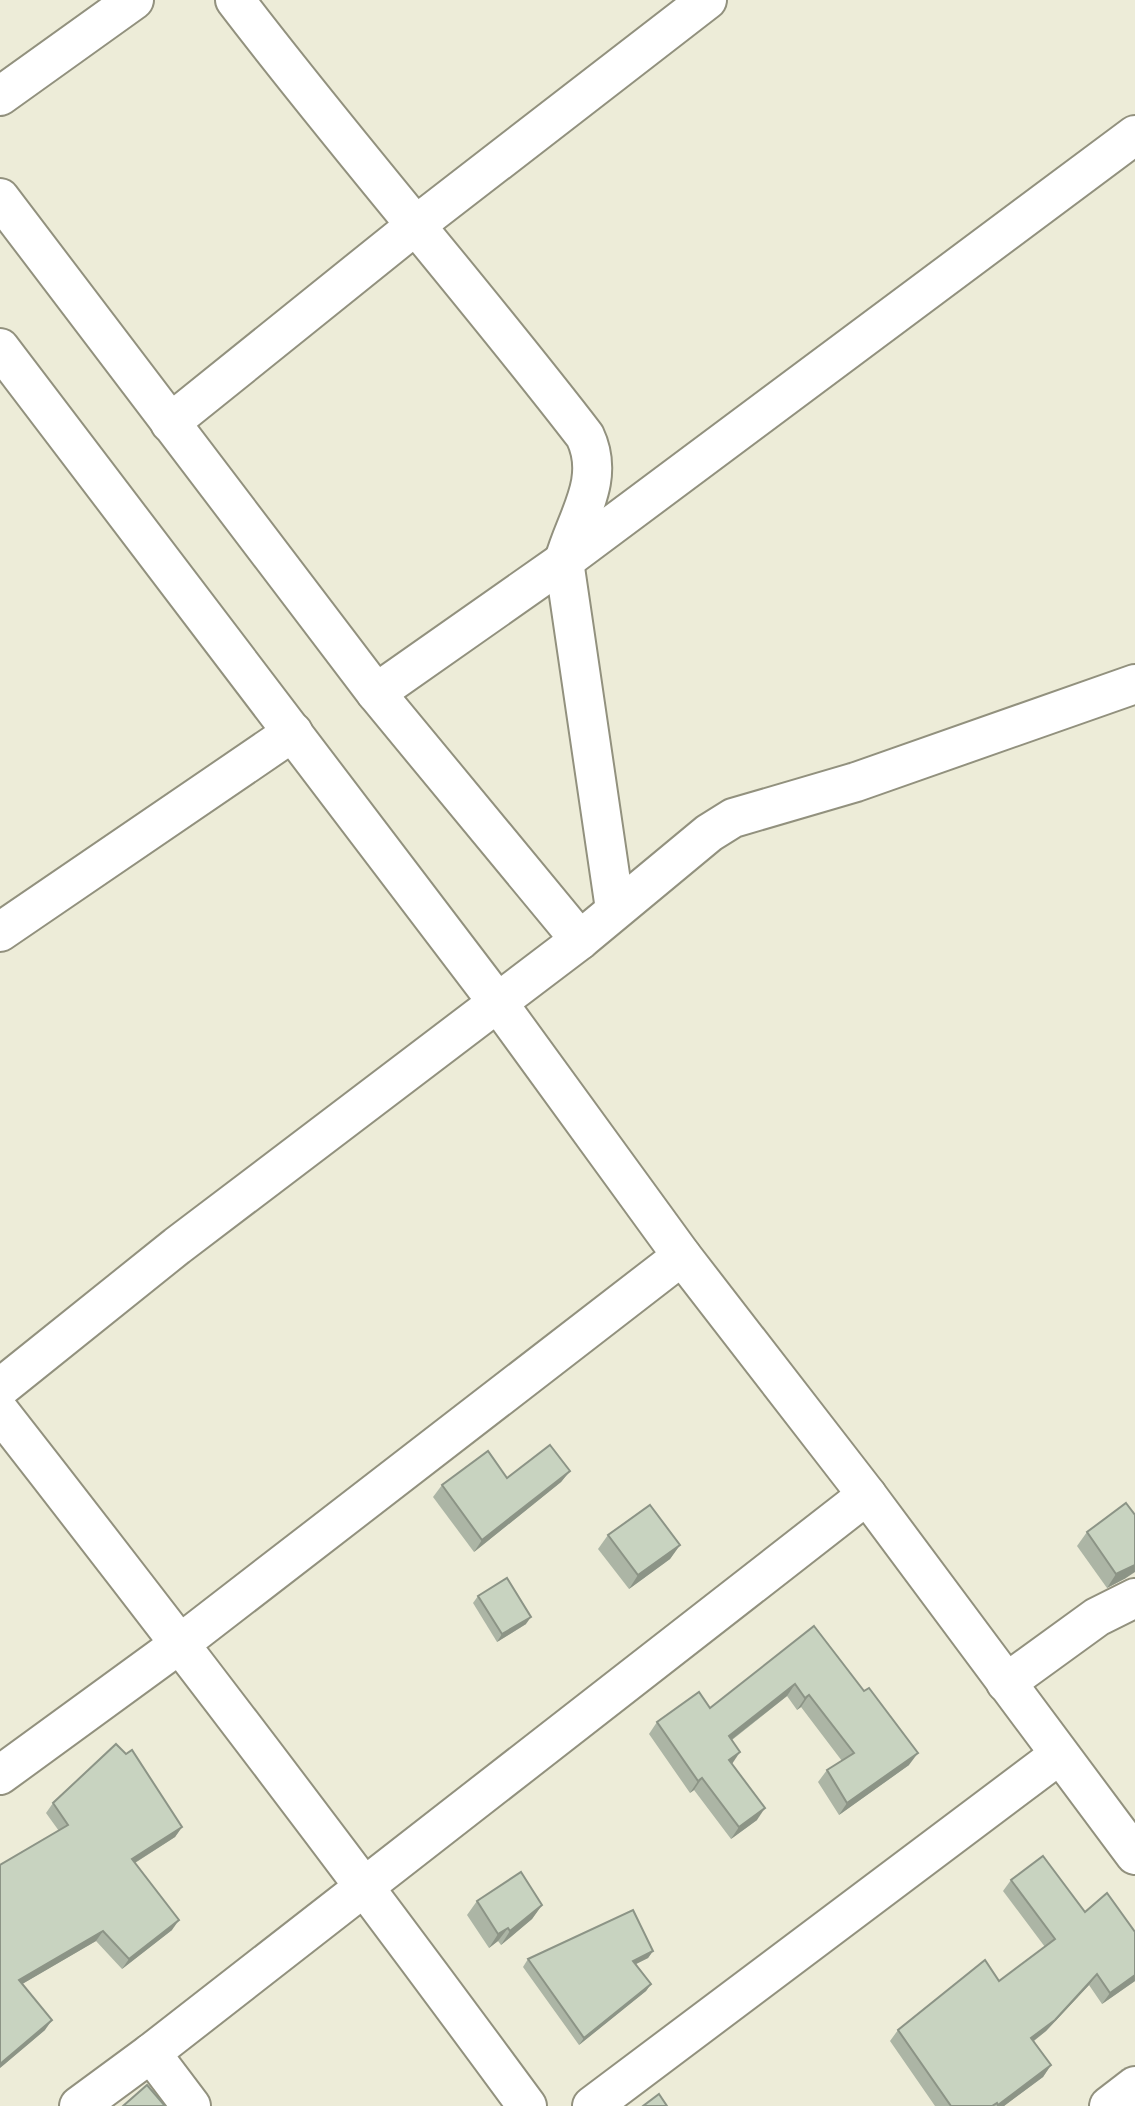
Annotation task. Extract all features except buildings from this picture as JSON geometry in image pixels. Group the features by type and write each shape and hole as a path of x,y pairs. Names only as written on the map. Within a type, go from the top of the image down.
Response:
{"street":[{"path":"0,96 134,0"},
{"path":"235,0 292,75 525,359 585,436 593,452 594,470 589,494 564,561 615,909"},
{"path":"170,423 416,225 703,1"},
{"path":"376,693 564,561 1135,135"},
{"path":"0,198 376,693 580,940"},
{"path":"0,348 498,1003 682,1256 867,1495 1135,1855"},
{"path":"0,1388 177,1246 580,940 684,852 733,818 856,782 1135,684"},
{"path":"0,932 293,733"},
{"path":"0,1775 181,1643 682,1256"},
{"path":"0,1412 366,1886 527,2106"},
{"path":"79,2106 151,2053 867,1495"},
{"path":"1006,1683 1097,1617 1135,1598"},
{"path":"592,2106 1059,1755"},
{"path":"151,2053 191,2106"},
{"path":"1109,2106 1135,2086"}]}
